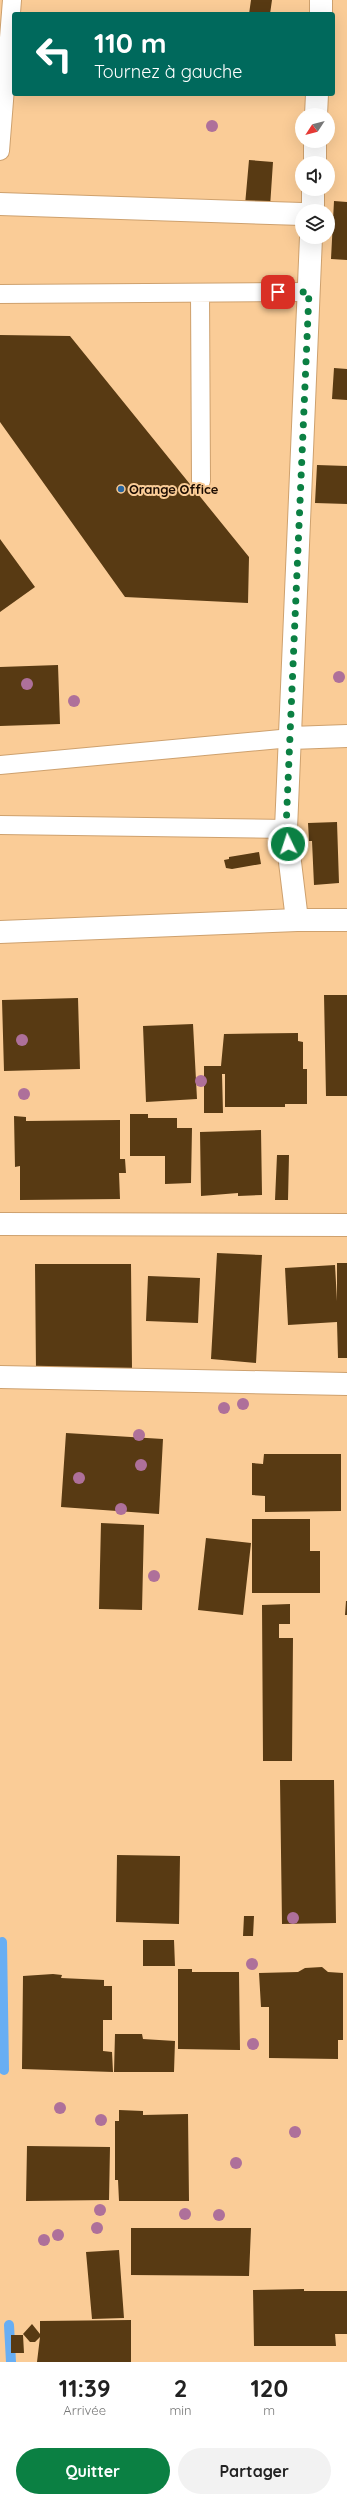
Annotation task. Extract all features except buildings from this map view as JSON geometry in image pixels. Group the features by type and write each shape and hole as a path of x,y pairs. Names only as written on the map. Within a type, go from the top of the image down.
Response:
{"street":[{"path":"321,0 321,12"},
{"path":"316,108 317,96"},
{"path":"0,204 295,214"},
{"path":"297,920 286,829 311,244"},
{"path":"291,738 347,736"},
{"path":"0,932 297,920 347,920"},
{"path":"0,1224 347,1225"},
{"path":"0,1377 347,1384"}],"lane":[{"path":"0,151 12,0"},
{"path":"0,294 309,292"},
{"path":"200,293 202,481"},
{"path":"0,765 291,738"},
{"path":"0,825 286,829"}],"waterway":[{"path":"2,1942 4,2070"},
{"path":"9,2325 11,2362"}],"place":[{"name":"Orange Office","path":"121,489"}],"route":[{"path":"278,292 309,292 286,829 288,844"}]}
